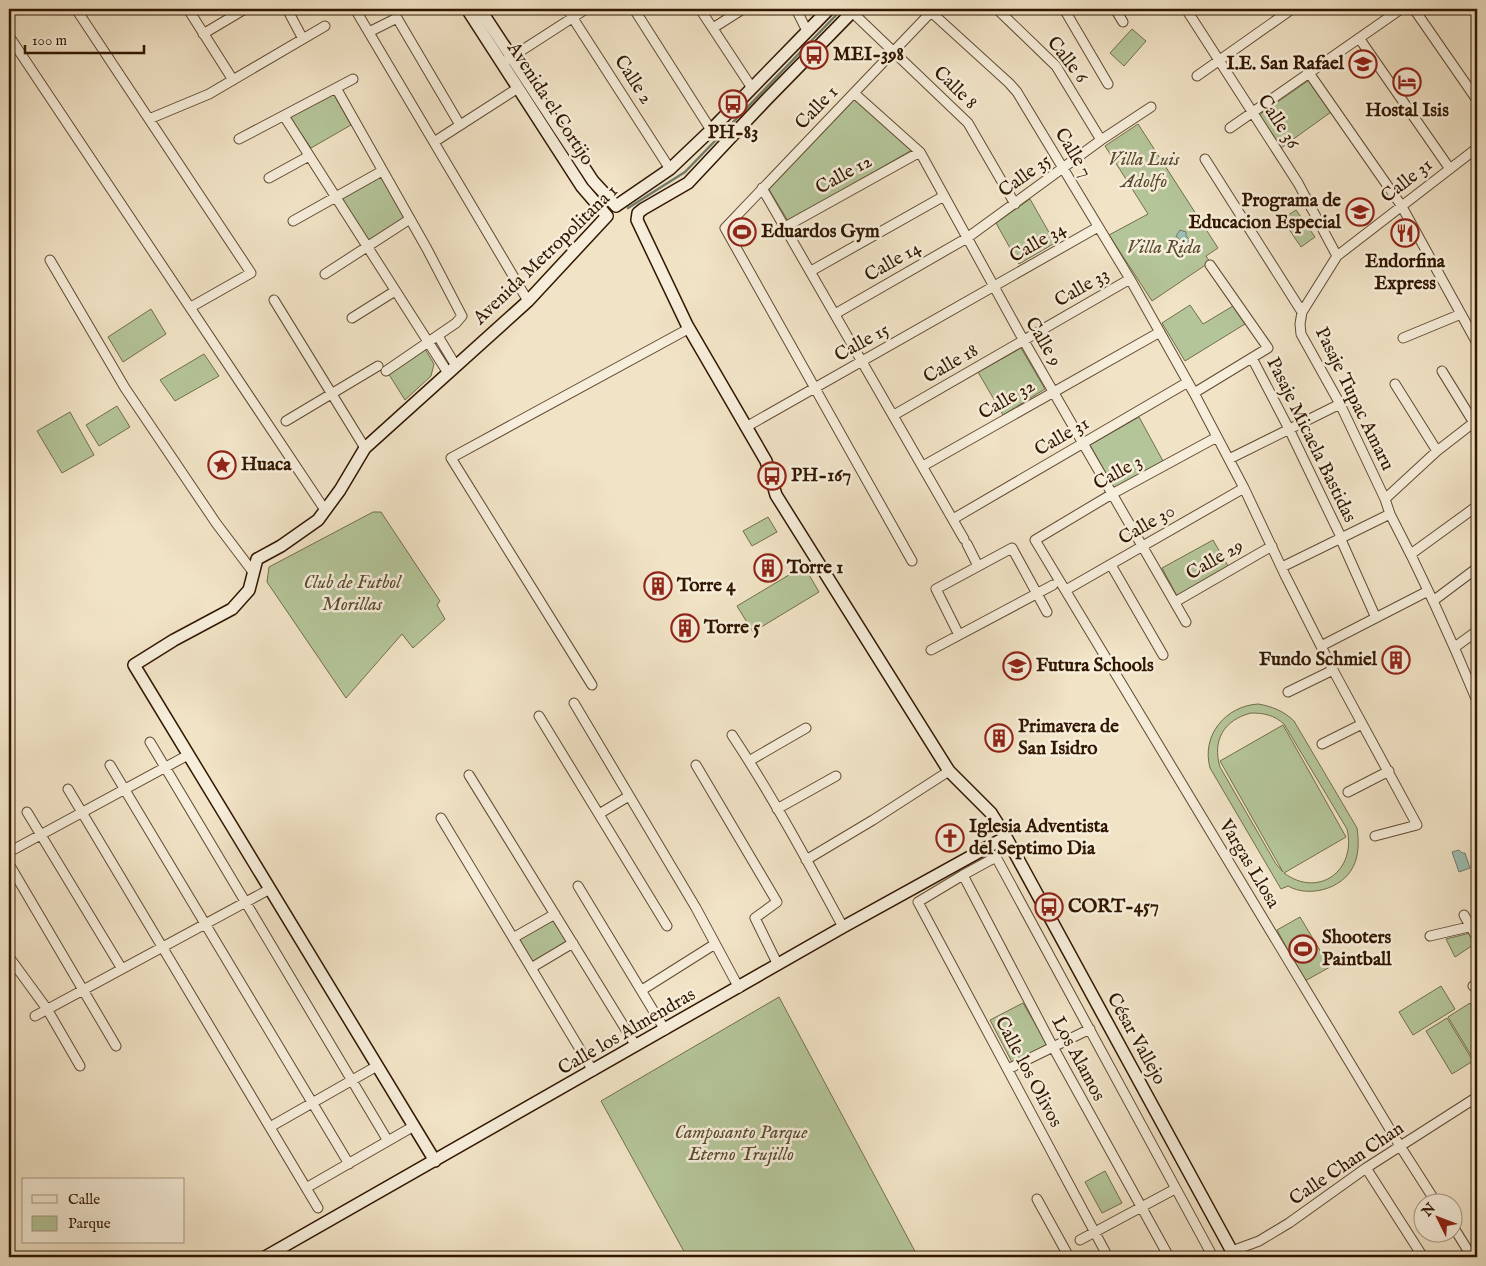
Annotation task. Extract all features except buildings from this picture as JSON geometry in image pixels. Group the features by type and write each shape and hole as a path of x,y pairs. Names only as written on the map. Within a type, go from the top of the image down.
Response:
{"street":[{"path":"76,9 252,273 190,307"},
{"path":"188,9 233,80"},
{"path":"203,34 245,9"},
{"path":"287,9 303,39"},
{"path":"355,9 528,301"},
{"name":"Avenida el Cortijo","path":"467,9 507,60 593,181 616,206"},
{"name":"Avenida el Cortijo","path":"480,9 507,60 518,88 582,187 607,216"},
{"name":"Calle 2","path":"568,9 670,169"},
{"path":"507,60 586,9"},
{"path":"634,9 711,130"},
{"path":"700,9 758,94"},
{"path":"713,28 743,9"},
{"path":"796,9 807,31"},
{"name":"Avenida Metropolitana 1","path":"758,94 807,31 829,9"},
{"name":"Calle 6","path":"996,9 1056,66 1101,140"},
{"path":"1064,9 1108,84"},
{"path":"1115,9 1123,22"},
{"name":"Calle 36","path":"1186,9 1298,183 1337,256"},
{"path":"1197,76 1292,9"},
{"path":"1230,128 1402,9"},
{"path":"1414,9 1477,100"},
{"name":"Calle 1","path":"815,387 725,230 726,226 932,10"},
{"name":"Calle 7","path":"932,10 1013,88 1130,279 1194,393 1244,488 1333,670 1417,825 1375,836"},
{"name":"Avenida Metropolitana 1","path":"188,755 134,666 174,640 232,609 249,590 257,559 282,546 318,520 340,490 365,448 528,301 616,206 670,169 711,130 758,94 854,11"},
{"name":"Calle 8","path":"854,11 968,123 1015,204"},
{"path":"369,32 397,18 460,125"},
{"path":"149,119 208,94 325,26"},
{"path":"9,36 111,192 325,510"},
{"path":"1359,38 1450,168"},
{"path":"1309,73 1402,205 1477,343"},
{"path":"239,140 353,79"},
{"path":"286,421 332,393 428,343 460,320 462,316 336,88"},
{"path":"434,142 518,88"},
{"name":"Calle 9","path":"854,93 920,152 1024,341 1186,622"},
{"name":"César Vallejo","path":"758,94 688,183 643,209 638,214 637,220 688,328 766,461 776,495 949,771 991,813 1006,837 1234,1254"},
{"name":"Calle 35","path":"967,238 1101,140 1151,107"},
{"path":"284,116 428,343 452,370"},
{"name":"Calle 31","path":"1302,312 1337,256 1477,148"},
{"name":"Calle 12","path":"785,227 920,152"},
{"path":"269,178 309,156"},
{"path":"1205,159 1302,312"},
{"path":"293,221 382,171"},
{"path":"762,188 894,415 966,541 978,566"},
{"path":"811,271 944,196"},
{"path":"326,274 410,219"},
{"name":"Calle 34","path":"994,287 1098,227"},
{"name":"Calle 14","path":"835,314 967,238"},
{"path":"50,260 125,388 216,522 253,572"},
{"path":"1194,393 1268,348 1210,265"},
{"name":"Calle 33","path":"1024,341 1130,279"},
{"name":"Calle 15","path":"746,427 994,287"},
{"path":"352,318 395,291"},
{"path":"274,300 365,448"},
{"name":"Pasaje Tupac Amaru","path":"1302,312 1301,334 1340,404 1385,499 1390,514 1455,647 1476,697"},
{"path":"1403,338 1461,314"},
{"path":"592,685 451,458 688,328"},
{"name":"Calle 32","path":"923,466 1160,332"},
{"path":"438,336 452,370"},
{"name":"Calle 18","path":"894,415 1024,341"},
{"name":"Pasaje Micaela Bastidas","path":"1252,358 1289,429 1376,618"},
{"path":"1385,499 1437,451 1476,421 1442,371"},
{"name":"Calle 31","path":"953,519 1188,382"},
{"path":"1395,384 1437,451"},
{"path":"815,387 912,561"},
{"path":"1229,459 1340,404"},
{"name":"Calle 3","path":"1036,540 1112,494 1217,437"},
{"name":"Calle 30","path":"1066,590 1244,488"},
{"path":"1411,554 1477,506"},
{"path":"1282,567 1341,540 1390,514"},
{"name":"Vargas Llosa","path":"1036,540 1431,1194"},
{"name":"Calle 29","path":"1175,602 1272,546"},
{"path":"959,635 936,589 1012,548 1046,612"},
{"path":"1111,565 1162,655"},
{"path":"1433,601 1477,568"},
{"path":"931,650 1053,585"},
{"path":"1321,646 1428,591"},
{"path":"1455,647 1477,631"},
{"path":"1288,692 1333,670"},
{"path":"574,704 696,908 739,988"},
{"path":"539,716 667,926"},
{"path":"1322,744 1362,724"},
{"path":"749,761 806,728"},
{"path":"732,735 777,809 843,927"},
{"path":"150,742 388,1141"},
{"path":"9,852 188,755 435,1161"},
{"path":"696,764 777,902 755,918 778,965"},
{"path":"110,765 349,1164"},
{"path":"806,860 874,820 949,771"},
{"path":"1348,792 1389,771"},
{"path":"469,775 636,1046"},
{"path":"777,809 836,776"},
{"path":"68,789 318,1208"},
{"path":"599,814 629,796"},
{"path":"27,812 122,969"},
{"path":"441,818 592,1072"},
{"name":"Calle los Almendras","path":"265,1257 843,927 1006,837"},
{"path":"963,875 996,857 1213,1257"},
{"path":"9,864 116,1046"},
{"name":"Calle los Olivos","path":"963,875 918,902 1108,1257"},
{"name":"Los Alamos","path":"963,875 1053,1047 1169,1257"},
{"path":"578,886 642,990 664,1030"},
{"path":"36,1016 270,889"},
{"path":"513,938 554,914"},
{"path":"1464,915 1474,926 1477,938"},
{"path":"1430,936 1474,926"},
{"path":"531,968 573,943"},
{"path":"642,990 716,944"},
{"path":"9,957 47,1009 80,1066"},
{"path":"1008,1069 1090,1029"},
{"path":"270,1128 377,1066"},
{"name":"Calle Chan Chan","path":"1234,1254 1289,1223 1366,1168 1477,1097"},
{"path":"306,1188 414,1126"},
{"path":"1366,1168 1423,1257"},
{"path":"1080,1240 1175,1189"},
{"path":"1037,1199 1069,1257"},
{"path":"1464,1244 1472,1257"}],"green space":[{"path":"1132,29 1146,41 1124,66 1110,53"},
{"path":"1309,80 1331,112 1281,148 1259,115"},
{"path":"333,93 351,125 311,148 289,116"},
{"path":"856,97 912,150 788,221 767,186"},
{"name":"Villa Rida","path":"1138,124 1218,248 1206,256 1210,262 1152,301 1109,235 1148,214 1105,146"},
{"path":"380,175 405,218 368,242 340,198"},
{"path":"1030,199 1055,243 1019,264 996,223"},
{"path":"1296,210 1315,237 1301,247 1282,219"},
{"path":"1190,305 1203,324 1233,306 1245,324 1185,361 1162,323"},
{"path":"151,309 166,334 123,362 108,337"},
{"path":"1021,348 1045,389 1003,415 978,372"},
{"path":"425,349 434,364 431,376 405,400 388,373"},
{"path":"204,354 219,376 175,401 160,380"},
{"path":"117,406 130,427 99,446 86,425"},
{"path":"70,412 94,455 62,473 37,431"},
{"path":"1139,417 1163,461 1114,488 1090,445"},
{"name":"Club de Futbol Morillas","path":"373,512 381,512 440,601 437,605 445,619 413,648 402,634 346,698 267,582 269,567"},
{"path":"768,517 777,532 752,546 743,531"},
{"path":"1213,540 1228,566 1177,596 1162,568"},
{"path":"804,566 819,592 753,632 737,606"},
{"path":"1258,704 1268,706 1282,712 1294,721 1357,828 1358,848 1355,863 1348,875 1333,886 1315,891 1296,890 1288,886 1281,889 1210,768 1209,744 1213,734 1226,716 1246,706","holes":["1251,713 1265,714 1284,724 1347,829 1349,844 1341,868 1332,876 1322,881 1310,883 1297,880 1284,873 1346,837 1283,725 1220,761 1283,872 1276,864 1220,767 1218,748 1222,732 1234,721"]},
{"name":"Shooters Paintball","path":"1300,917 1330,967 1305,981 1277,930"},
{"path":"553,918 568,943 531,963 517,939"},
{"path":"1470,933 1476,943 1455,957 1446,939"},
{"path":"1441,986 1455,1009 1413,1035 1399,1012"},
{"name":"Camposanto Parque Eterno Trujillo","path":"779,997 918,1257 687,1257 601,1101"},
{"path":"1023,1003 1047,1044 1013,1064 990,1020"},
{"path":"1470,1003 1477,1016 1477,1058 1474,1060 1448,1017"},
{"path":"1447,1018 1473,1061 1452,1074 1426,1031"},
{"path":"1105,1171 1122,1203 1102,1213 1085,1182"}],"water":[{"path":"1180,230 1186,232 1190,245 1177,252 1173,247 1181,241 1176,236"},
{"path":"1459,850 1465,853 1470,868 1459,872 1452,852"}],"waterway":[{"path":"628,208 685,172 842,9"}],"place":[{"name":"MEI-398","path":"814,55"},
{"name":"I.E. San Rafael","path":"1363,64"},
{"name":"Hostal Isis","path":"1407,82"},
{"name":"PH-83","path":"733,104"},
{"name":"Programa de Educacion Especial","path":"1360,212"},
{"name":"Eduardos Gym","path":"742,232"},
{"name":"Endorfina Express","path":"1405,233"},
{"name":"Huaca","path":"222,465"},
{"name":"PH-167","path":"772,476"},
{"name":"Torre 1","path":"768,568"},
{"name":"Torre 4","path":"658,586"},
{"name":"Torre 5","path":"685,628"},
{"name":"Fundo Schmiel","path":"1396,660"},
{"name":"Futura Schools","path":"1017,666"},
{"name":"Primavera de San Isidro","path":"999,738"},
{"name":"Iglesia Adventista del Septimo Dia","path":"950,838"},
{"name":"CORT-457","path":"1049,907"},
{"name":"Shooters Paintball","path":"1303,949"}],"park label":[{"name":"Villa Luis Adolfo","path":"1144,171"}]}
